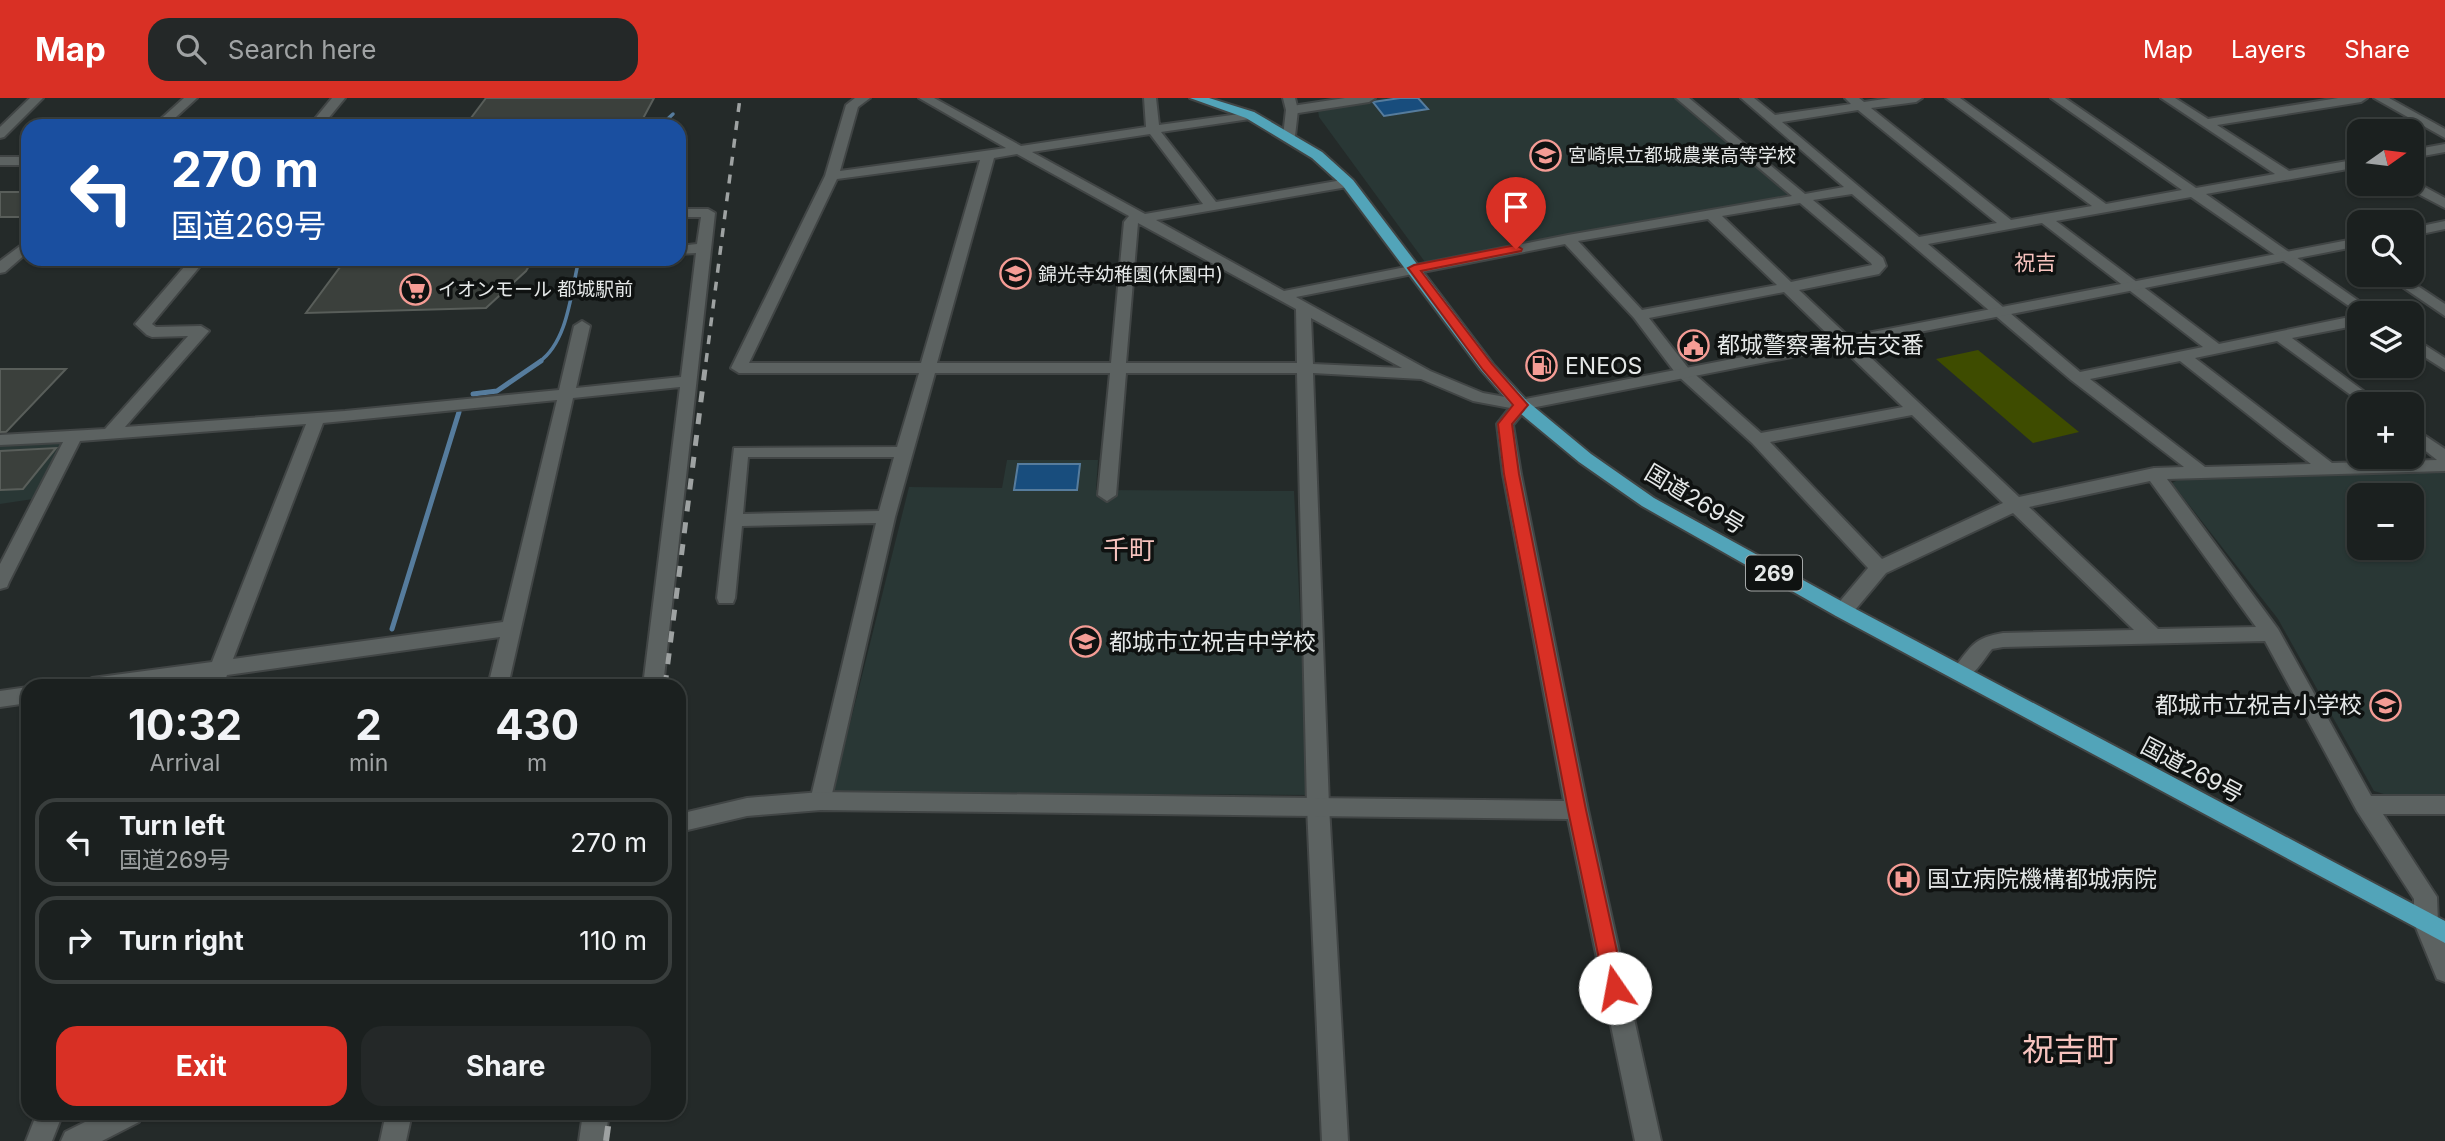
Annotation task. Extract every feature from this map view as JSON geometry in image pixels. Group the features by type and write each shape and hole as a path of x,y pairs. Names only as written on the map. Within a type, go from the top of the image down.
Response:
{"highway":[{"name":"国道269号","path":"1196,98 1250,115 1317,155 1348,183 1487,367 1521,405 1585,458 1648,502 1843,611 2435,928"}],"street":[{"path":"0,134 37,98"},
{"path":"167,119 191,98"},
{"path":"321,119 339,98"},
{"path":"864,98 852,105 832,176 739,368 1303,368 1424,374"},
{"path":"925,98 1424,374 1479,397 1521,405 2000,311 2347,247"},
{"path":"1150,98 1153,130 1212,206"},
{"path":"1289,136 1290,104 1369,98"},
{"path":"1684,99 1700,98"},
{"path":"1748,98 2077,377 2202,473"},
{"path":"1773,119 1856,102 1916,98"},
{"path":"1952,98 2103,208"},
{"path":"2057,98 2352,301"},
{"path":"2167,98 2286,175"},
{"path":"2276,98 2293,108"},
{"path":"2206,123 2361,98"},
{"path":"2380,98 2445,134"},
{"path":"1639,315 1874,271 1879,266 1878,261 1684,99"},
{"path":"1856,102 2008,225"},
{"path":"832,176 1250,115"},
{"path":"2424,152 2445,148"},
{"path":"821,801 886,517 988,155"},
{"path":"0,161 21,161"},
{"path":"1917,241 2347,165"},
{"path":"1107,495 1131,222 1140,216 1348,183"},
{"path":"1285,295 1568,239 1856,189"},
{"path":"2424,192 2445,204"},
{"path":"654,679 708,212 686,213"},
{"path":"1711,215 2155,638"},
{"path":"2044,218 2216,349"},
{"path":"2424,229 2445,225"},
{"path":"1568,239 1639,315 1683,372 1758,439 1879,568"},
{"path":"686,249 704,248"},
{"path":"0,269 21,250"},
{"path":"109,435 201,331 152,332 143,324 193,266"},
{"path":"2410,287 2445,311"},
{"path":"1303,306 1318,806 1335,1141"},
{"path":"2077,377 2347,323"},
{"path":"500,679 582,326"},
{"path":"2281,337 2357,392"},
{"path":"2424,350 2445,365"},
{"path":"2183,356 2329,469"},
{"path":"0,440 109,435 689,381"},
{"path":"1521,405 1505,424 1512,474 1577,810 1648,1141"},
{"path":"1758,439 1914,410"},
{"path":"217,677 317,416"},
{"path":"0,582 74,437"},
{"path":"2424,441 2445,457"},
{"path":"726,598 740,452 904,452"},
{"path":"1843,611 1879,568 2016,504 2154,474 2445,465"},
{"path":"2154,474 2271,634 2365,805 2426,897 2445,971"},
{"path":"734,520 886,517"},
{"path":"189,679 217,677 512,628"},
{"path":"1961,673 1986,643 2271,634"},
{"path":"0,699 21,696"},
{"path":"686,820 747,807 821,801 1577,810"},
{"path":"2365,805 2445,805"},
{"path":"39,1141 47,1120"},
{"path":"74,1141 116,1120"},
{"path":"393,1141 398,1120"},
{"path":"592,1141 595,1120"}],"shaded area":[{"name":"宮崎県立都城農業高等学校","path":"1382,98 1674,98 1789,193 1788,197 1425,262 1319,117 1318,111 1325,107"},
{"path":"62,444 33,499 0,504 0,446"},
{"name":"都城市立祝吉中学校","path":"1007,460 1098,460 1096,490 1294,491 1309,795 833,792 909,487 1002,488"},
{"name":"都城市立祝吉小学校","path":"2445,470 2445,799 2400,799 2374,791 2278,619 2172,483 2180,479"}],"green space":[{"path":"1978,350 2079,432 2033,443 1936,359"}],"water":[{"path":"1418,98 1428,109 1384,116 1373,102"},
{"path":"1018,464 1080,464 1077,490 1014,490"}],"building":[{"path":"486,98 654,98 643,119 470,119"},
{"path":"0,192 21,192 21,217 0,217"},
{"name":"イオンモール 都城駅前","path":"341,266 529,266 486,308 306,313"},
{"path":"0,369 66,369 6,432 0,432"},
{"path":"56,448 23,489 0,490 0,451"}],"waterway":[{"path":"668,119 673,114"},
{"path":"539,362 549,353 562,329 578,266"},
{"path":"473,394 497,391 541,361"},
{"path":"392,629 459,412"}],"railway":[{"path":"706,362 740,98"},
{"path":"666,679 706,361"},
{"path":"606,1141 609,1120"}],"place":[{"name":"宮崎県立都城農業高等学校","path":"1545,155"},
{"name":"錦光寺幼稚園(休園中)","path":"1015,274"},
{"name":"イオンモール 都城駅前","path":"415,289"},
{"name":"都城警察署祝吉交番","path":"1694,345"},
{"name":"ENEOS","path":"1542,366"},
{"name":"都城市立祝吉中学校","path":"1086,642"},
{"name":"都城市立祝吉小学校","path":"2385,705"},
{"name":"国立病院機構都城病院","path":"1904,879"}],"district":[{"name":"祝吉","path":"2035,262"},
{"name":"千町","path":"1129,549"},
{"name":"祝吉町","path":"2070,1049"}],"route":[{"path":"1516,249 1414,268 1487,367 1521,405 1505,424 1512,474 1577,810 1615,988"}]}
